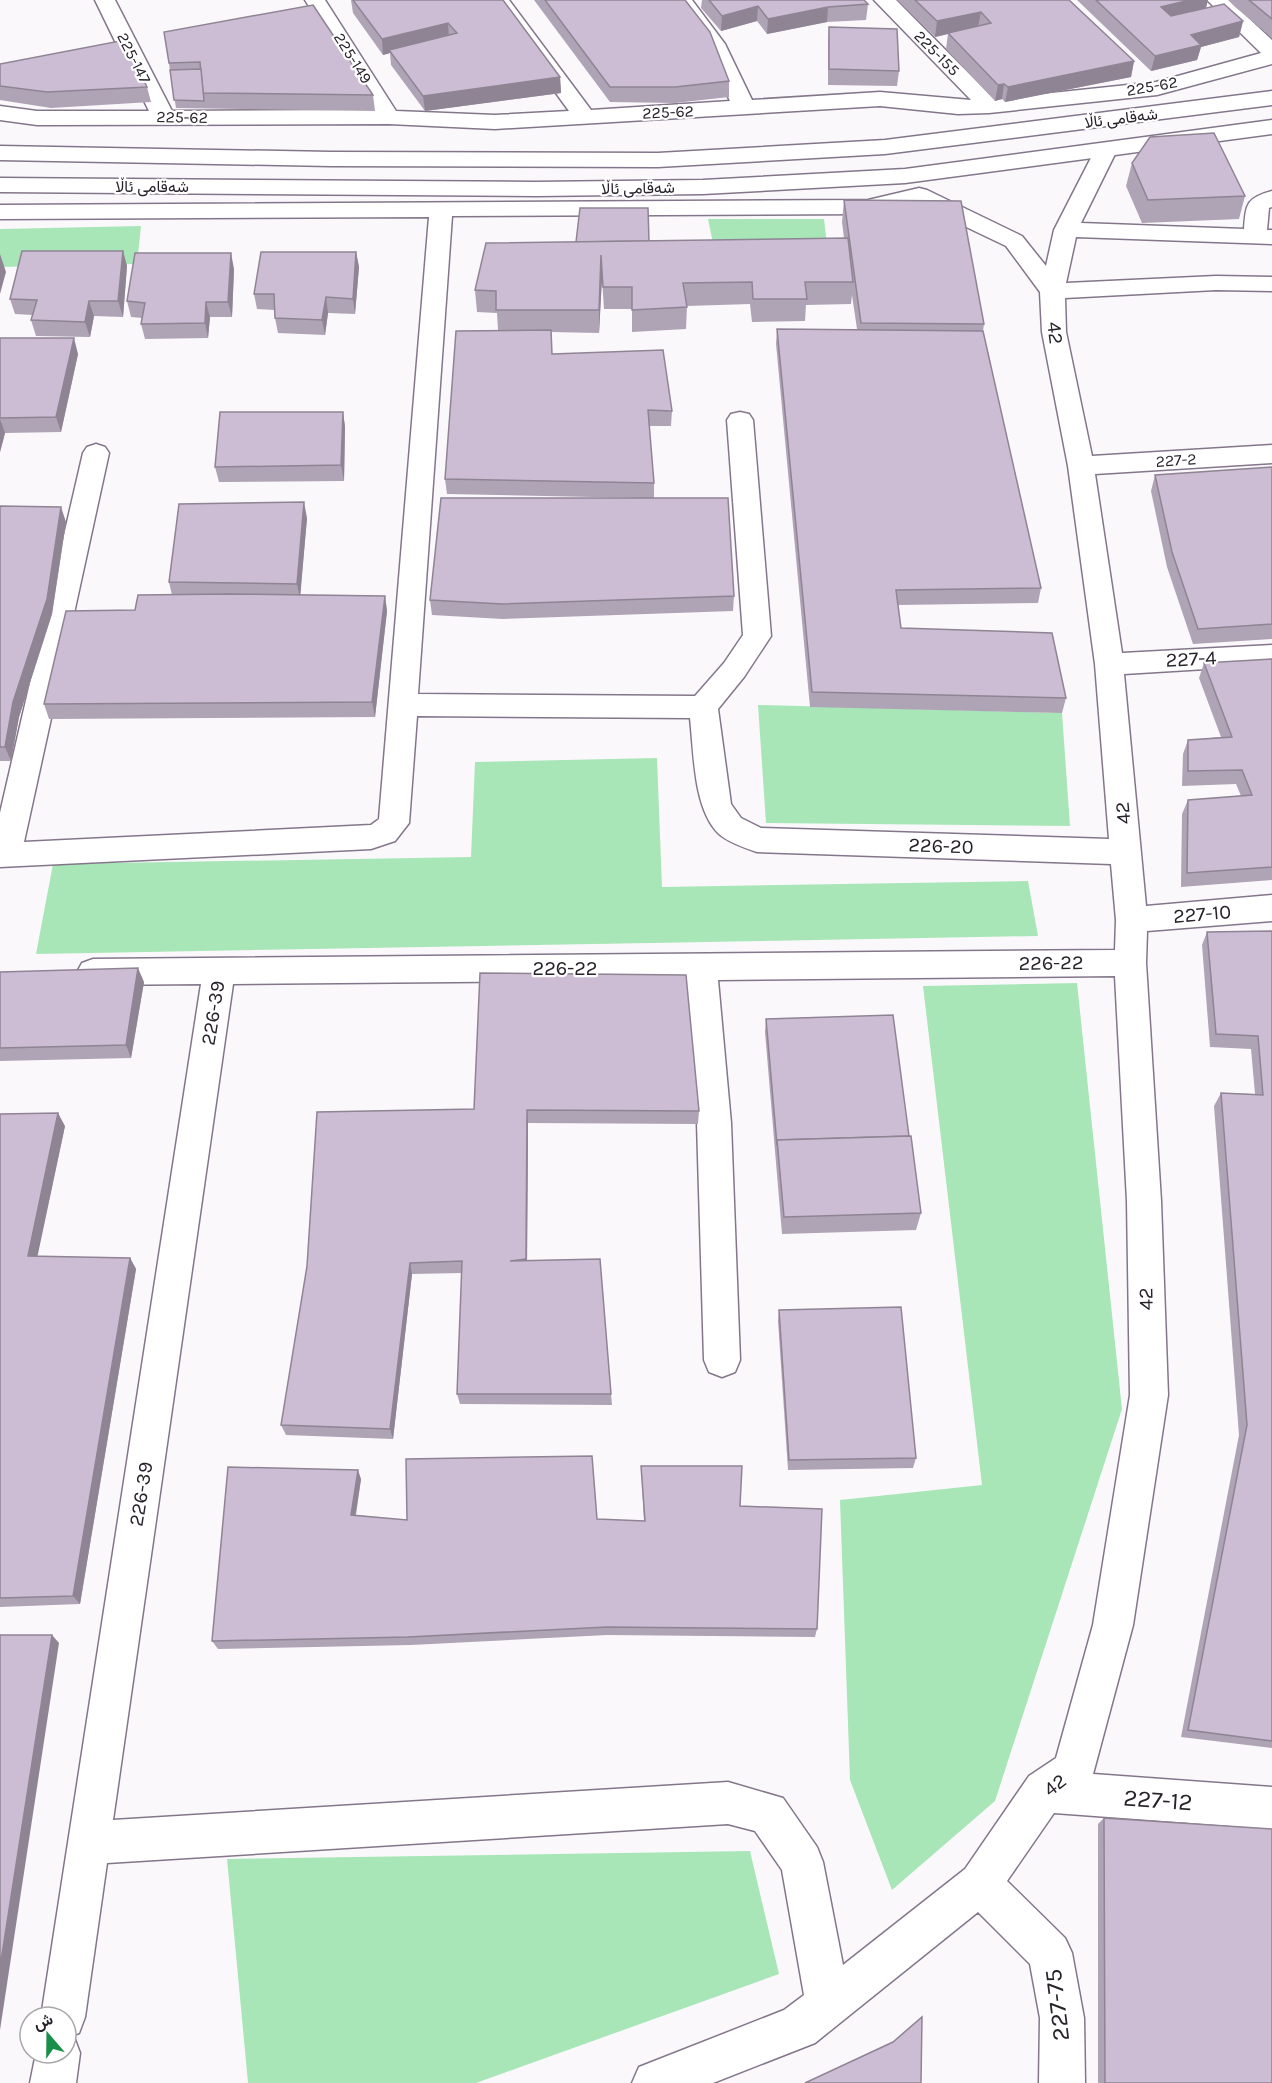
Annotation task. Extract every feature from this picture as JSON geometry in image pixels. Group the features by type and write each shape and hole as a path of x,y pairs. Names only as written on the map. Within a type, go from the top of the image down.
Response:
{"street":[{"name":"225-147","path":"105,0 163,116"},
{"name":"225-149","path":"315,0 389,117"},
{"path":"498,0 585,117"},
{"path":"681,0 714,44 744,107"},
{"name":"225-155","path":"884,0 989,106"},
{"path":"1217,0 1272,52"},
{"name":"225-62","path":"0,113 37,118 389,117 495,122 880,99 958,107 989,106 1157,88 1246,66 1272,57"},
{"path":"1140,72 1157,88"},
{"name":"شه‌قامی ئاڵا","path":"0,153 331,159 658,160 885,147 1272,98"},
{"name":"شه‌قامی ئاڵا","path":"0,185 536,189 703,187 905,176 1272,127"},
{"name":"42","path":"655,2083 799,2027 980,1884 1044,1791 1073,1771 1113,1625 1149,1395 1144,1201 1130,963 1132,920 1109,664 1081,466 1054,332 1052,291 1066,230 1106,150"},
{"path":"861,179 919,195 1014,241 1052,291 1216,283 1272,284"},
{"path":"0,212 868,207 919,195"},
{"path":"1066,230 1263,236 1258,205 1272,198"},
{"path":"96,453 3,855 380,835 390,828 396,820 441,210"},
{"path":"404,705 703,707 734,670 757,636 740,420"},
{"name":"227-2","path":"1081,466 1272,454"},
{"name":"227-4","path":"1109,664 1272,655"},
{"name":"226-20","path":"703,707 716,806 730,826 757,840 1126,852"},
{"name":"227-10","path":"1132,920 1272,908"},
{"name":"226-22","path":"69,972 1130,963"},
{"path":"701,967 714,1123 722,1360"},
{"name":"226-39","path":"65,2005 219,971"},
{"name":"227-12","path":"1044,1791 1272,1808"},
{"path":"89,1843 728,1803 768,1813 802,1862 828,2004"},
{"name":"227-75","path":"980,1884 1050,1953 1062,2018 1062,2083"},
{"path":"53,2083 55,2065"}],"green space":[{"path":"708,219 824,219 829,261 717,263"},
{"path":"141,226 137,264 0,267 0,229"},
{"path":"758,705 1062,713 1070,826 766,823"},
{"path":"657,758 662,887 1028,881 1038,936 36,954 53,864 471,857 475,762"},
{"path":"1077,983 1122,1409 995,1801 892,1890 850,1780 840,1500 982,1485 923,986"},
{"path":"750,1851 779,1974 476,2083 248,2083 227,1859"}],"building":[{"path":"353,0 503,0 560,77 423,96 389,50 457,33 448,23 382,39"},
{"path":"545,0 685,0 710,32 729,81 675,87 610,87"},
{"path":"709,0 864,0 868,4 828,7 768,19 758,6 722,16"},
{"path":"915,0 1069,0 1134,61 1008,87 1004,84 998,85 948,33 991,23 981,12 937,21"},
{"path":"1096,0 1190,0 1161,7 1171,16 1224,4 1243,21 1191,35 1201,45 1155,56"},
{"path":"1249,0 1272,0 1272,19"},
{"path":"313,5 373,95 203,93 200,62 169,63 164,32"},
{"path":"829,27 897,29 899,71 829,69"},
{"path":"125,40 147,87 47,92 0,86 0,64"},
{"path":"201,69 204,101 174,100 170,70"},
{"path":"1214,133 1245,196 1148,200 1132,163 1150,137"},
{"path":"844,200 961,201 984,324 861,323"},
{"path":"580,208 648,208 649,241 576,242"},
{"path":"848,238 853,282 805,282 807,299 753,299 752,282 683,283 687,307 632,310 632,287 603,287 601,255 599,310 496,310 496,291 475,290 486,243"},
{"path":"22,251 123,251 118,301 89,301 85,322 31,320 37,300 10,299"},
{"path":"261,252 356,252 353,299 326,297 322,320 275,318 274,294 254,294"},
{"path":"135,253 231,253 228,302 206,302 205,323 141,324 145,303 127,301"},
{"path":"777,329 983,331 1041,588 896,590 901,628 1052,633 1066,698 812,692"},
{"path":"551,330 552,354 663,350 672,411 648,410 654,483 445,479 456,331"},
{"path":"0,338 74,338 56,417 0,418"},
{"path":"220,412 343,412 341,465 215,467"},
{"path":"1272,467 1272,624 1198,629 1172,552 1155,475"},
{"path":"441,498 728,498 734,596 502,604 430,600"},
{"path":"304,502 297,584 169,582 179,504"},
{"path":"0,506 61,507 47,599 13,702 5,747 0,747"},
{"path":"138,595 385,596 372,702 44,704 66,611 135,610"},
{"path":"1272,659 1272,867 1187,873 1188,800 1252,795 1242,770 1188,771 1188,740 1232,737 1204,663"},
{"path":"1272,931 1272,1741 1188,1730 1247,1425 1221,1093 1263,1095 1258,1036 1216,1034 1207,932"},
{"path":"138,968 126,1045 0,1048 0,972"},
{"path":"480,973 686,975 699,1111 527,1110 526,1259 510,1261 600,1259 611,1394 457,1394 462,1261 410,1263 390,1429 281,1425 307,1266 317,1112 474,1109"},
{"path":"893,1015 909,1136 777,1140 777,1145 766,1019"},
{"path":"58,1113 28,1256 130,1258 73,1596 0,1598 0,1114"},
{"path":"911,1136 921,1213 784,1217 777,1140"},
{"path":"901,1307 916,1458 789,1460 779,1310"},
{"path":"592,1456 597,1519 645,1521 641,1466 742,1466 740,1506 822,1509 817,1629 607,1627 408,1637 212,1641 228,1467 358,1470 351,1515 407,1520 406,1459"},
{"path":"0,1635 52,1635 0,1967"},
{"path":"1104,1818 1272,1829 1272,2083 1105,2083"},
{"path":"922,2017 921,2083 805,2083 893,2042"}]}
